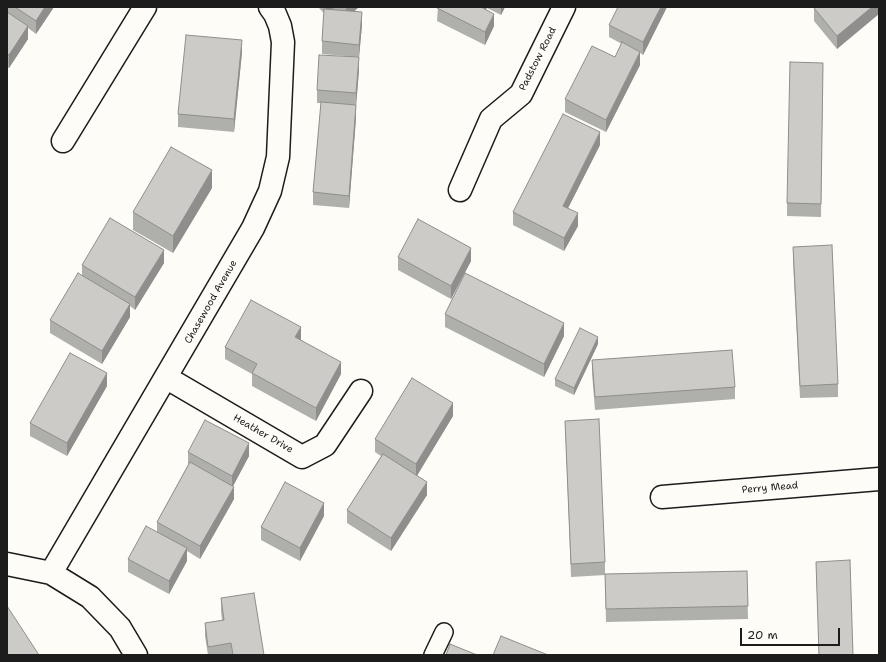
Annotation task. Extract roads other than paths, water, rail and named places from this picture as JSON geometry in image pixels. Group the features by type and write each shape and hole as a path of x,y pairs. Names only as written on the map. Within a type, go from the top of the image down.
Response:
{"street":[{"path":"63,141 145,7"},
{"name":"Chasewood Avenue","path":"51,573 167,378 253,228 270,191 278,157 283,42 280,26 270,7"},
{"name":"Padstow Road","path":"460,190 491,118 521,94 564,7"},
{"name":"Heather Drive","path":"167,378 302,457 324,445 361,391"},
{"name":"Perry Mead","path":"662,497 879,479"},
{"path":"7,564 51,573 90,596 120,628 136,655"}],"lane":[{"path":"432,655 444,632"}]}
